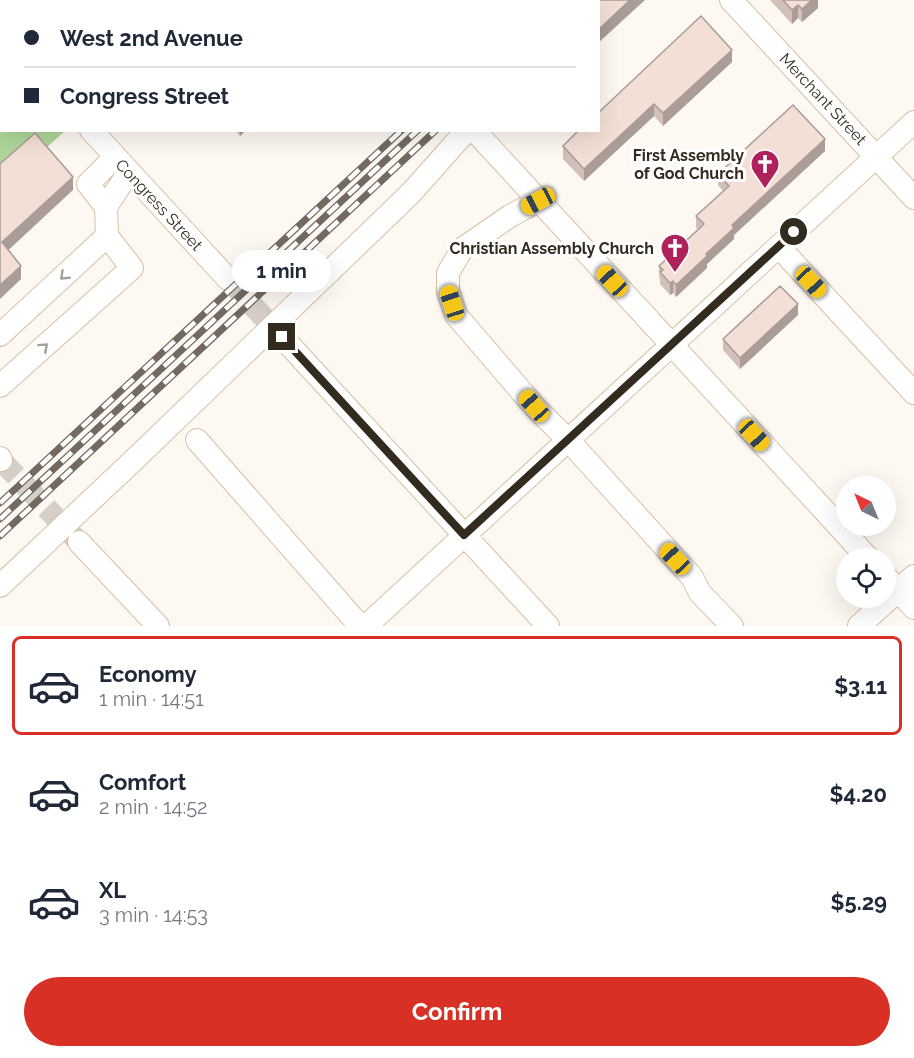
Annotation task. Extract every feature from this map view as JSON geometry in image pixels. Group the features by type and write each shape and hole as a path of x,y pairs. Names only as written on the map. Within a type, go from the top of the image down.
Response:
{"street":[{"name":"Merchant Street","path":"731,0 914,198"},
{"path":"366,626 914,122"},
{"name":"Congress Street","path":"93,132 228,279"},
{"path":"0,586 411,193 465,132"},
{"path":"476,132 859,548"},
{"path":"0,386 132,268 107,236 106,207 122,165"},
{"path":"538,201 510,216 462,249 448,273 448,291 456,315 534,406 569,441 692,577 700,593 732,626"},
{"path":"0,336 107,236"},
{"path":"779,247 914,393"},
{"path":"282,337 548,626"},
{"path":"197,440 360,626"},
{"path":"79,542 158,626"},
{"path":"860,626 899,581 914,608"}],"green space":[{"path":"0,132 64,132 46,148 0,164"}],"building":[{"path":"600,0 630,0 600,28"},
{"path":"783,0 812,0 802,9 798,5 792,10"},
{"path":"701,16 732,50 663,113 654,104 584,169 563,146 577,132 600,132 600,111"},
{"path":"793,105 825,139 732,225 734,228 676,285 673,281 670,283 660,272 663,270 659,266 704,224 696,216 729,186 718,174"},
{"path":"35,133 73,177 2,242 21,266 0,285 0,164"},
{"path":"780,286 798,304 740,358 723,339"}],"tunnel":[{"path":"228,279 282,337"},
{"path":"1,460 76,539"}],"railway":[{"path":"0,503 400,132"},
{"path":"0,519 416,132"},
{"path":"0,536 434,132"}],"place":[{"name":"First Assembly of God Church","path":"765,190"},
{"name":"Christian Assembly Church","path":"675,274"}],"route":[{"path":"282,337 464,535 794,232"}]}
